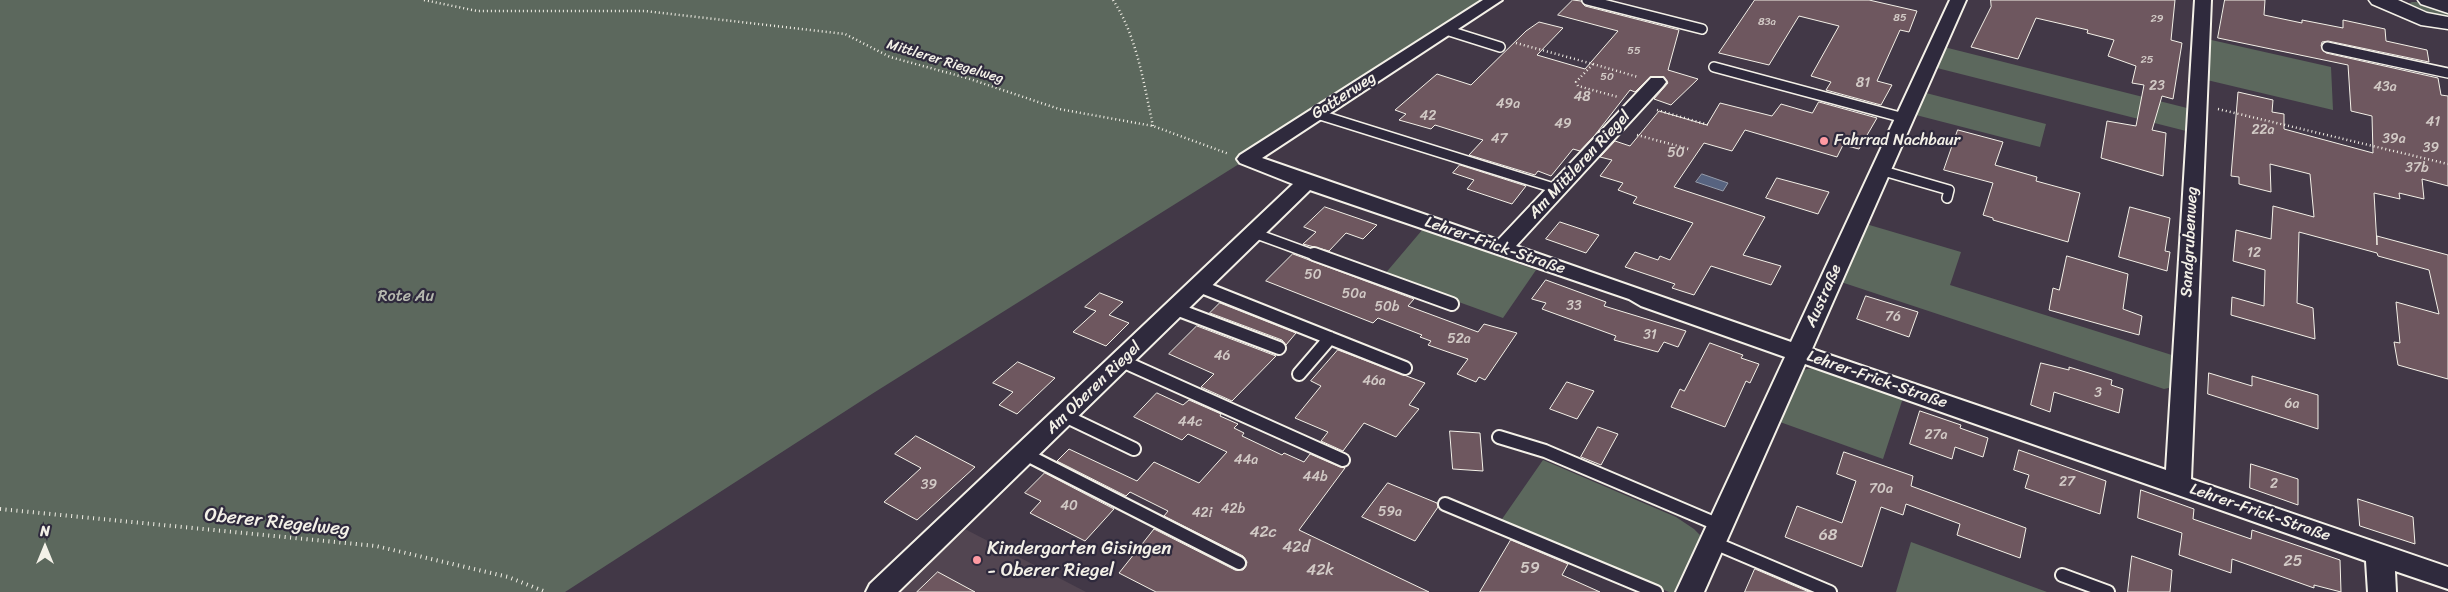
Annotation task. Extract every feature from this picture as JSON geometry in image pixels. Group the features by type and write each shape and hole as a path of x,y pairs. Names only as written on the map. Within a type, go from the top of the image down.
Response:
{"main road":[{"path":"2390,2 2406,13 2435,6"},
{"path":"2435,6 2448,23"},
{"path":"2435,6 2448,37"}],"street":[{"name":"Gatterweg","path":"1247,159 1494,0"},
{"name":"Austraße","path":"1690,592 1958,0"},
{"name":"Sandgrubenweg","path":"2178,484 2203,0"},
{"name":"Am Mittleren Riegel","path":"1502,248 1557,189 1645,109 1657,82"},
{"path":"1247,159 1307,182"},
{"name":"Lehrer-Frick-Straße","path":"1307,182 1502,248 2448,578"},
{"name":"Am Oberen Riegel","path":"880,592 1307,182"},
{"path":"2380,555 2382,592"}],"lane":[{"path":"1587,0 1702,29"},
{"path":"1446,30 1500,47"},
{"path":"2327,47 2448,73"},
{"path":"1714,67 1904,118"},
{"path":"1317,114 1557,189"},
{"path":"1880,170 1949,190 1947,198"},
{"path":"1254,233 1452,304"},
{"path":"1199,286 1405,368"},
{"path":"1176,309 1279,348"},
{"path":"1299,374 1330,338"},
{"path":"1122,360 1343,460"},
{"path":"1065,416 1134,449"},
{"path":"1499,438 1545,451 1830,592"},
{"path":"1025,454 1239,563"},
{"path":"1445,504 1656,592"},
{"path":"2062,575 2108,592"}],"path":[{"name":"Mittlerer Riegelweg","path":"424,0 477,10 645,10 844,34 890,57 967,78 1059,109 1154,126 1204,146 1247,159"},
{"path":"1113,0 1122,16 1132,46 1154,126"},
{"path":"1500,47 1503,43 1517,43 1657,82"},
{"path":"1593,64 1576,82 1578,86 1645,109 1656,109 1709,125"},
{"path":"2198,104 2448,164"},
{"path":"1633,139 1638,133 1689,149 1688,151"},
{"name":"Oberer Riegelweg","path":"0,509 376,546 508,577 546,592"}],"shaded area":[{"name":"Kindergarten Gisingen - Oberer Riegel","path":"963,528 1086,592 897,592"}],"green space":[{"name":"Rote Au","path":"0,0 1491,0 1247,159 875,392 565,592 0,592"},
{"path":"2412,2 2424,2 2448,11 2448,18 2434,18 2406,5"},
{"path":"2207,39 2331,67 2333,110 2207,80"},
{"path":"1944,47 2191,109 2190,132 1937,68"},
{"path":"1926,93 2046,124 2040,147 1916,115"},
{"path":"1866,224 1961,252 1950,285 2175,356 2173,387 2164,389 1841,282"},
{"path":"1423,229 1536,270 1503,318 1384,275"},
{"path":"1812,368 1822,369 1903,398 1883,459 1780,422 1804,370"},
{"path":"1543,460 1676,517 1701,536 1675,592 1669,592 1500,522"},
{"path":"1911,542 2047,592 1896,592"}],"water":[{"path":"1702,174 1728,183 1723,191 1696,182"}],"building":[{"path":"1573,0 1581,1 1585,6 1679,30 1668,70 1698,79 1671,105 1654,99 1668,83 1664,77 1650,77 1635,92 1630,90 1595,135 1580,151 1573,149 1551,176 1538,171 1535,175 1469,155 1483,140 1435,125 1431,129 1399,120 1406,114 1395,110 1437,74 1471,85 1526,31 1539,22 1563,28 1537,55 1585,69 1618,31 1558,15"},
{"path":"1755,0 1869,0 1917,11 1909,32 1900,30 1877,81 1892,85 1881,105 1826,90 1831,82 1811,76 1839,26 1799,16 1769,65 1719,53"},
{"path":"1991,0 2175,0 2171,40 2182,43 2173,99 2162,96 2152,130 2166,133 2163,176 2101,158 2107,121 2136,126 2144,85 2132,83 2136,66 2108,56 2114,40 2087,33 2088,30 2036,18 2018,59 1971,47 1991,7"},
{"path":"2225,0 2265,0 2264,15 2302,23 2302,20 2343,28 2343,20 2385,29 2386,41 2427,50 2429,62 2328,41 2322,42 2321,46 2326,53 2438,78 2441,95 2448,96 2448,186 2422,179 2424,199 2399,193 2400,199 2374,193 2377,245 2377,236 2448,255 2448,379 2398,365 2394,342 2400,343 2396,302 2439,314 2429,270 2378,256 2377,253 2299,232 2297,303 2313,308 2315,339 2231,315 2232,297 2264,306 2265,270 2233,261 2236,230 2271,239 2273,206 2314,217 2310,174 2270,164 2271,192 2239,184 2239,177 2231,176 2238,92 2273,100 2272,112 2284,114 2284,129 2373,153 2372,116 2351,111 2348,65 2218,38"},
{"path":"1819,102 1877,118 1859,149 1843,145 1837,157 1745,130 1732,151 1704,143 1674,187 1765,217 1743,255 1781,266 1771,285 1711,266 1694,295 1672,288 1675,284 1625,267 1635,252 1658,260 1660,256 1670,260 1693,223 1633,203 1637,197 1618,190 1623,183 1600,176 1612,160 1600,157 1615,141 1630,146 1659,111 1707,125 1720,103 1772,116 1781,104 1812,113"},
{"path":"1958,130 2003,142 1995,165 2037,177 2036,181 2080,193 2068,242 1993,220 1993,218 1983,215 1993,183 1944,170"},
{"path":"1460,165 1526,186 1512,204 1467,189 1474,180 1453,173"},
{"path":"1777,178 1829,192 1818,214 1766,198"},
{"path":"1325,207 1377,225 1363,239 1346,233 1329,251 1303,244 1316,232 1304,227"},
{"path":"2130,207 2170,218 2165,251 2170,252 2167,271 2119,257"},
{"path":"1560,222 1599,235 1586,253 1546,239"},
{"path":"1293,254 1414,299 1408,306 1478,332 1484,324 1517,333 1485,380 1479,377 1476,382 1457,374 1468,359 1428,345 1431,341 1420,337 1422,335 1378,318 1373,323 1266,281"},
{"path":"2067,256 2128,274 2123,309 2142,316 2139,335 2049,310 2053,288 2059,290"},
{"path":"1546,280 1606,302 1604,306 1686,331 1678,347 1664,342 1658,352 1614,340 1616,336 1542,309 1546,303 1532,299"},
{"path":"1100,293 1123,302 1109,315 1129,323 1106,346 1073,332 1096,311 1085,307"},
{"path":"1866,296 1918,312 1909,337 1857,319"},
{"path":"1220,303 1296,333 1286,345 1282,340 1210,313"},
{"path":"1197,326 1276,356 1232,401 1201,387 1214,374 1169,354"},
{"path":"1710,343 1743,355 1741,358 1759,364 1750,383 1746,381 1725,427 1671,407 1680,389 1684,391"},
{"path":"1338,350 1425,383 1409,405 1419,409 1396,437 1364,423 1343,451 1321,441 1328,432 1295,418 1321,386 1311,381"},
{"path":"1018,362 1055,378 1017,414 999,405 1013,392 993,383"},
{"path":"2041,363 2069,370 2069,367 2112,380 2111,385 2123,389 2119,413 2054,392 2050,412 2031,405"},
{"path":"2209,373 2252,386 2252,376 2318,395 2318,429 2208,394"},
{"path":"1567,382 1594,391 1577,419 1550,409"},
{"path":"1157,393 1183,405 1189,400 1221,414 1220,416 1238,424 1234,428 1244,433 1242,436 1282,455 1284,453 1304,462 1310,454 1345,468 1299,530 1429,592 1156,592 1119,573 1154,529 1235,570 1243,570 1247,562 1243,556 1164,516 1168,511 1130,492 1126,496 1057,461 1069,449 1137,481 1154,462 1199,483 1227,452 1188,434 1182,440 1134,417"},
{"path":"1920,411 1961,425 1960,428 1988,438 1983,457 1955,447 1952,459 1910,444"},
{"path":"1598,427 1618,434 1601,465 1581,457"},
{"path":"1450,431 1480,433 1483,471 1453,469"},
{"path":"916,436 975,467 917,520 884,502 921,468 895,454"},
{"path":"2019,450 2106,481 2100,514 2025,488 2029,475 2014,470"},
{"path":"1844,452 1913,476 1911,486 2026,528 2020,558 1957,535 1960,524 1906,504 1903,515 1881,507 1862,567 1785,537 1797,506 1842,523 1856,481 1837,474"},
{"path":"2251,464 2298,479 2298,505 2250,488"},
{"path":"1045,473 1114,509 1085,541 1030,513 1041,501 1025,493"},
{"path":"1388,483 1437,503 1438,507 1415,541 1362,517"},
{"path":"2141,490 2194,509 2193,519 2251,539 2252,530 2340,560 2341,592 2314,585 2314,588 2232,559 2231,573 2179,555 2182,533 2138,518"},
{"path":"2358,499 2413,517 2415,544 2360,526"},
{"path":"1511,540 1568,564 1562,575 1600,592 1480,592"},
{"path":"2132,556 2172,570 2170,592 2128,592"},
{"path":"1755,569 1809,592 1745,592"},
{"path":"938,572 975,592 917,592"}],"place":[{"name":"Fahrrad Nachbaur","path":"1824,141"},
{"name":"Kindergarten Gisingen - Oberer Riegel","path":"977,560"}]}
